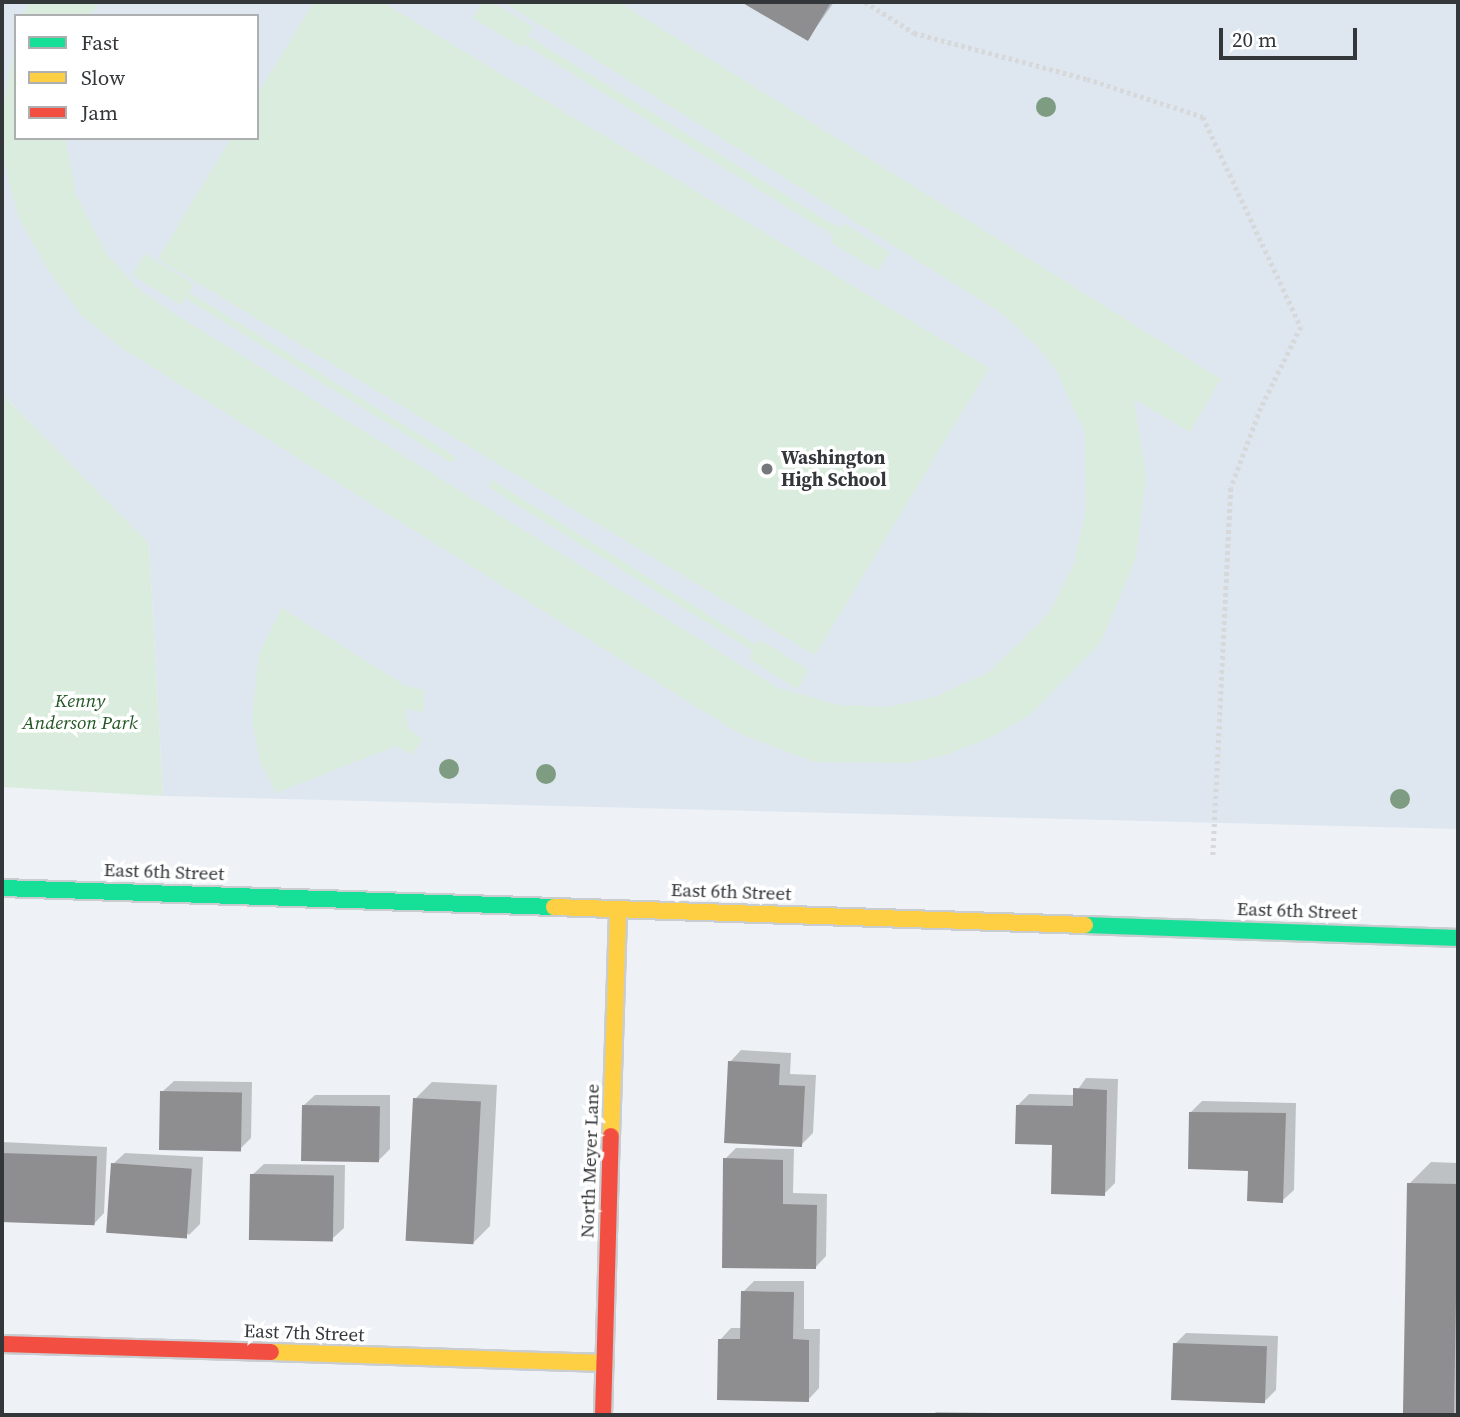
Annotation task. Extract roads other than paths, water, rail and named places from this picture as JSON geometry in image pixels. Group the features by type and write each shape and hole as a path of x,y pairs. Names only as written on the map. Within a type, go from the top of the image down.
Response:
{"main road":[{"name":"East 6th Street","path":"2,888 1458,938"},
{"name":"North Meyer Lane","path":"603,1415 618,909"},
{"name":"East 7th Street","path":"2,1344 605,1363"}],"place":[{"name":"Washington High School","path":"767,469"}],"park label":[{"name":"Kenny Anderson Park","path":"80,712"}]}
